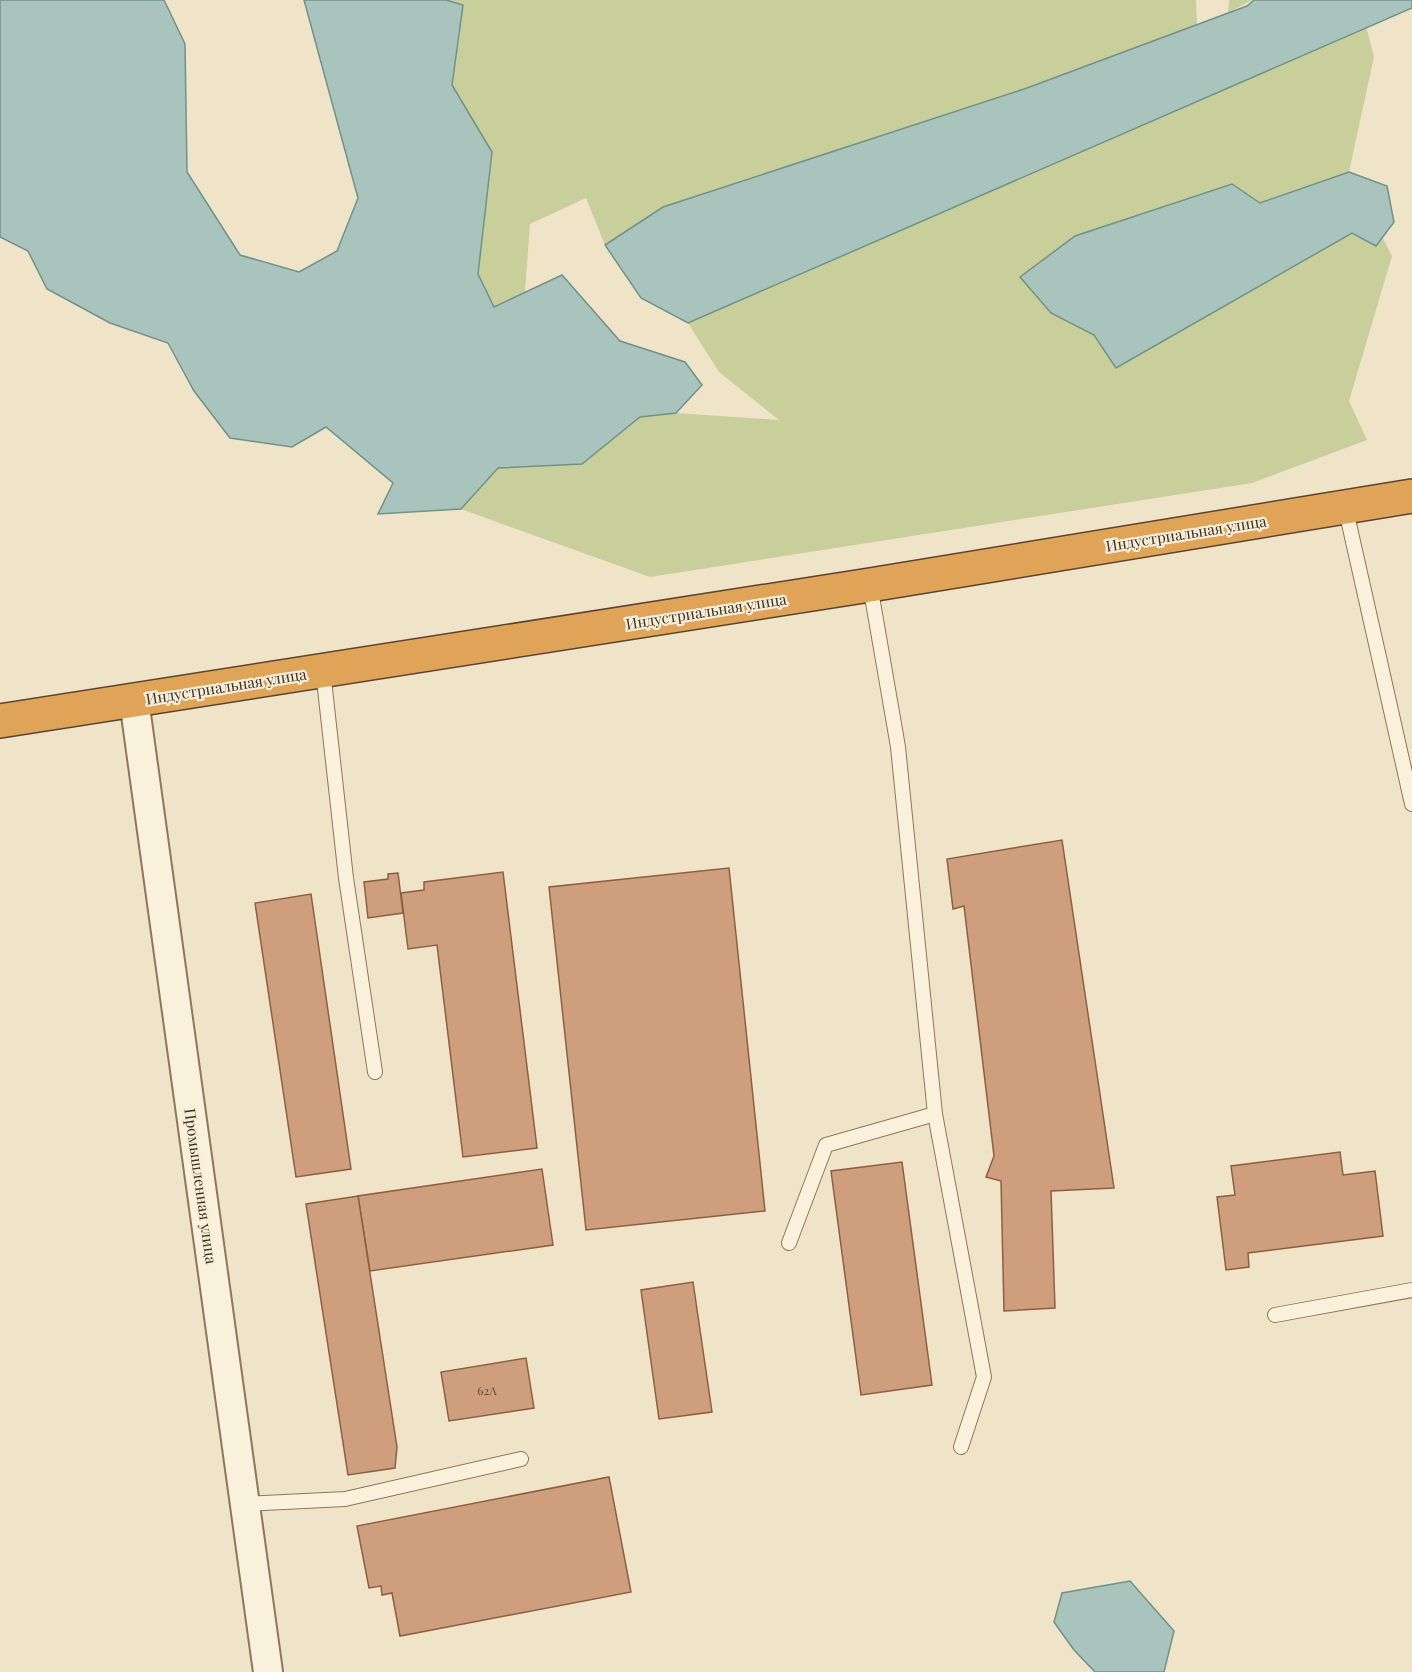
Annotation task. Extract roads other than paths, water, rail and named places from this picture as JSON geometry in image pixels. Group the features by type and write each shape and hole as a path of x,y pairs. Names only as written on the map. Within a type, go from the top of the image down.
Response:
{"highway":[{"name":"Индустриальная улица","path":"0,722 870,585 1412,496"}],"street":[{"name":"Промышленная улица","path":"134,700 268,1672"}],"lane":[{"path":"1345,506 1412,804"},
{"path":"870,585 898,747 935,1114 984,1377 961,1447"},
{"path":"323,671 346,878 375,1072"},
{"path":"789,1243 826,1145 935,1114"},
{"path":"1275,1315 1412,1290"},
{"path":"244,1504 345,1499 521,1459"}],"water":[{"path":"0,0 164,0 185,44 187,172 240,255 299,272 337,251 358,198 304,0 446,0 463,5 452,85 492,152 478,274 494,307 562,275 620,341 685,362 702,385 676,413 640,417 582,464 498,468 461,509 378,514 393,483 326,427 292,447 230,438 194,391 168,343 110,323 47,289 28,251 0,237"},
{"path":"1254,0 1412,0 1412,8 688,323 641,298 605,245 663,207 1027,88 1247,6"},
{"path":"1349,172 1387,186 1394,222 1376,246 1352,233 1116,368 1094,335 1051,313 1020,277 1075,236 1232,184 1260,203"},
{"path":"1130,1581 1174,1631 1164,1672 1095,1672 1074,1650 1054,1622 1062,1593"}]}
